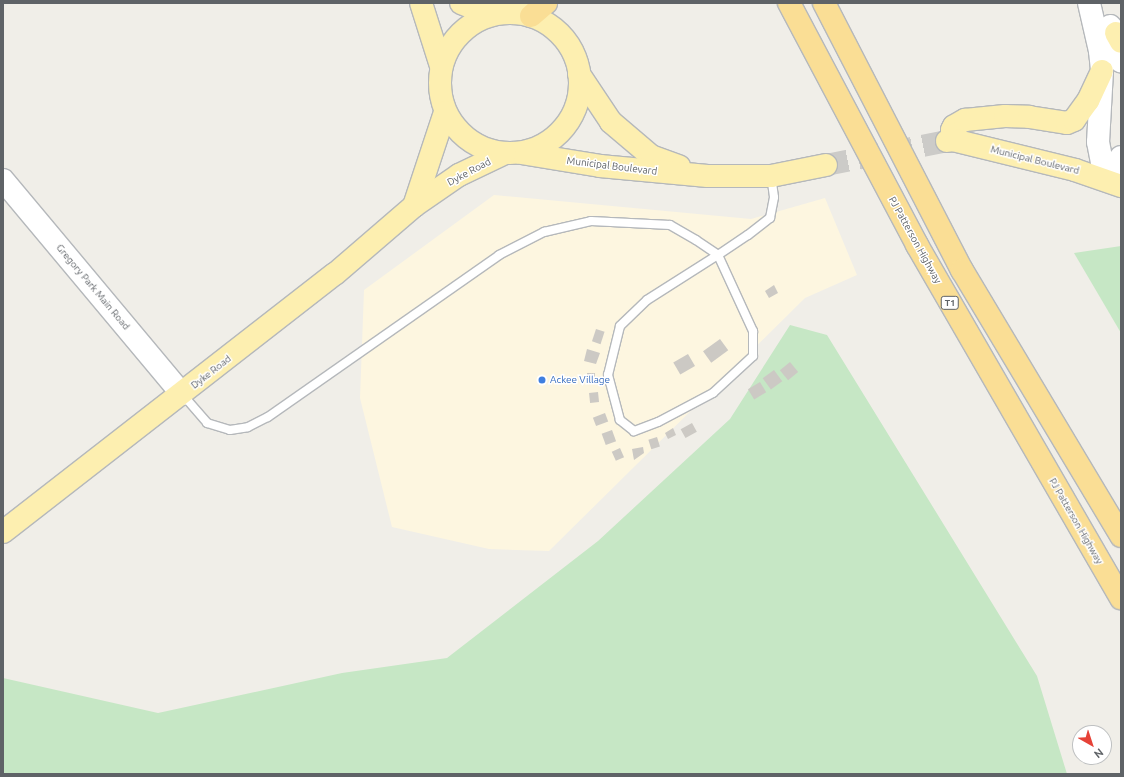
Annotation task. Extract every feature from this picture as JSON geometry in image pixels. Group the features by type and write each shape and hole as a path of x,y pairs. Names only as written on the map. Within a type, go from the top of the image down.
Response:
{"highway":[{"name":"PJ Patterson Highway","path":"789,3 917,245 1121,598"},
{"path":"824,3 962,270 1121,536"}],"main road":[{"path":"421,3 441,66"},
{"path":"461,3 491,15"},
{"path":"538,10 549,25 564,38 574,55 580,74 578,97 571,117 557,134 539,147 512,153 473,144 456,130 445,112 439,89 441,66 452,43 469,26 491,15 538,10"},
{"name":"Municipal Boulevard","path":"1111,67 1086,105 1074,120 1067,123 1029,117 1005,116 965,120 954,126 950,140 1113,182"},
{"name":"Municipal Boulevard","path":"580,74 611,122 651,156 708,176"},
{"path":"414,206 445,112"},
{"name":"Municipal Boulevard","path":"512,153 600,166 708,176 771,176 826,164"},
{"name":"Dyke Road","path":"3,532 335,274 414,206 459,174 512,153"}],"street":[{"path":"1089,3 1100,51 1111,67"},
{"path":"1094,3 1118,38 1111,67 1098,142 1113,182"},
{"path":"1113,182 1121,157"},
{"name":"Gregory Park Main Road","path":"3,180 182,394"}],"lane":[{"path":"182,394 207,424 230,430 248,426 268,417 498,255 544,232 591,221 670,225 718,255 753,330 753,356 713,393 658,422 634,431 620,420 608,375 620,326 648,300 718,255 770,218 774,197 771,176"}],"shaded area":[{"name":"Ackee Village","path":"494,195 751,219 825,198 857,275 805,298 549,551 489,549 392,527 360,398 364,290"}],"green space":[{"path":"1121,246 1121,333 1074,253"},
{"path":"790,325 827,335 1037,676 1067,774 3,774 3,678 158,713 342,673 447,658 598,541 730,419"}],"building":[{"path":"774,285 778,293 769,298 765,291"},
{"path":"596,329 605,332 601,344 592,341"},
{"path":"720,339 728,350 711,363 703,351"},
{"path":"587,349 600,353 596,364 584,361"},
{"path":"688,354 695,366 680,375 673,362"},
{"path":"790,362 798,372 788,380 780,370"},
{"path":"774,370 782,381 771,390 763,378"},
{"path":"587,373 595,373 595,381 587,381"},
{"path":"760,382 766,392 754,399 748,389"},
{"path":"598,392 599,402 590,403 589,393"},
{"path":"605,413 608,421 596,426 593,418"},
{"path":"692,423 697,432 685,438 681,429"},
{"path":"673,428 676,435 668,439 665,433"},
{"path":"612,430 616,441 606,445 602,434"},
{"path":"657,437 660,447 651,449 648,440"},
{"path":"643,447 644,453 634,460 632,449"},
{"path":"620,448 624,457 616,461 612,452"}],"tunnel":[{"path":"826,165 947,141"}],"place":[{"name":"Ackee Village","path":"542,380"}]}
